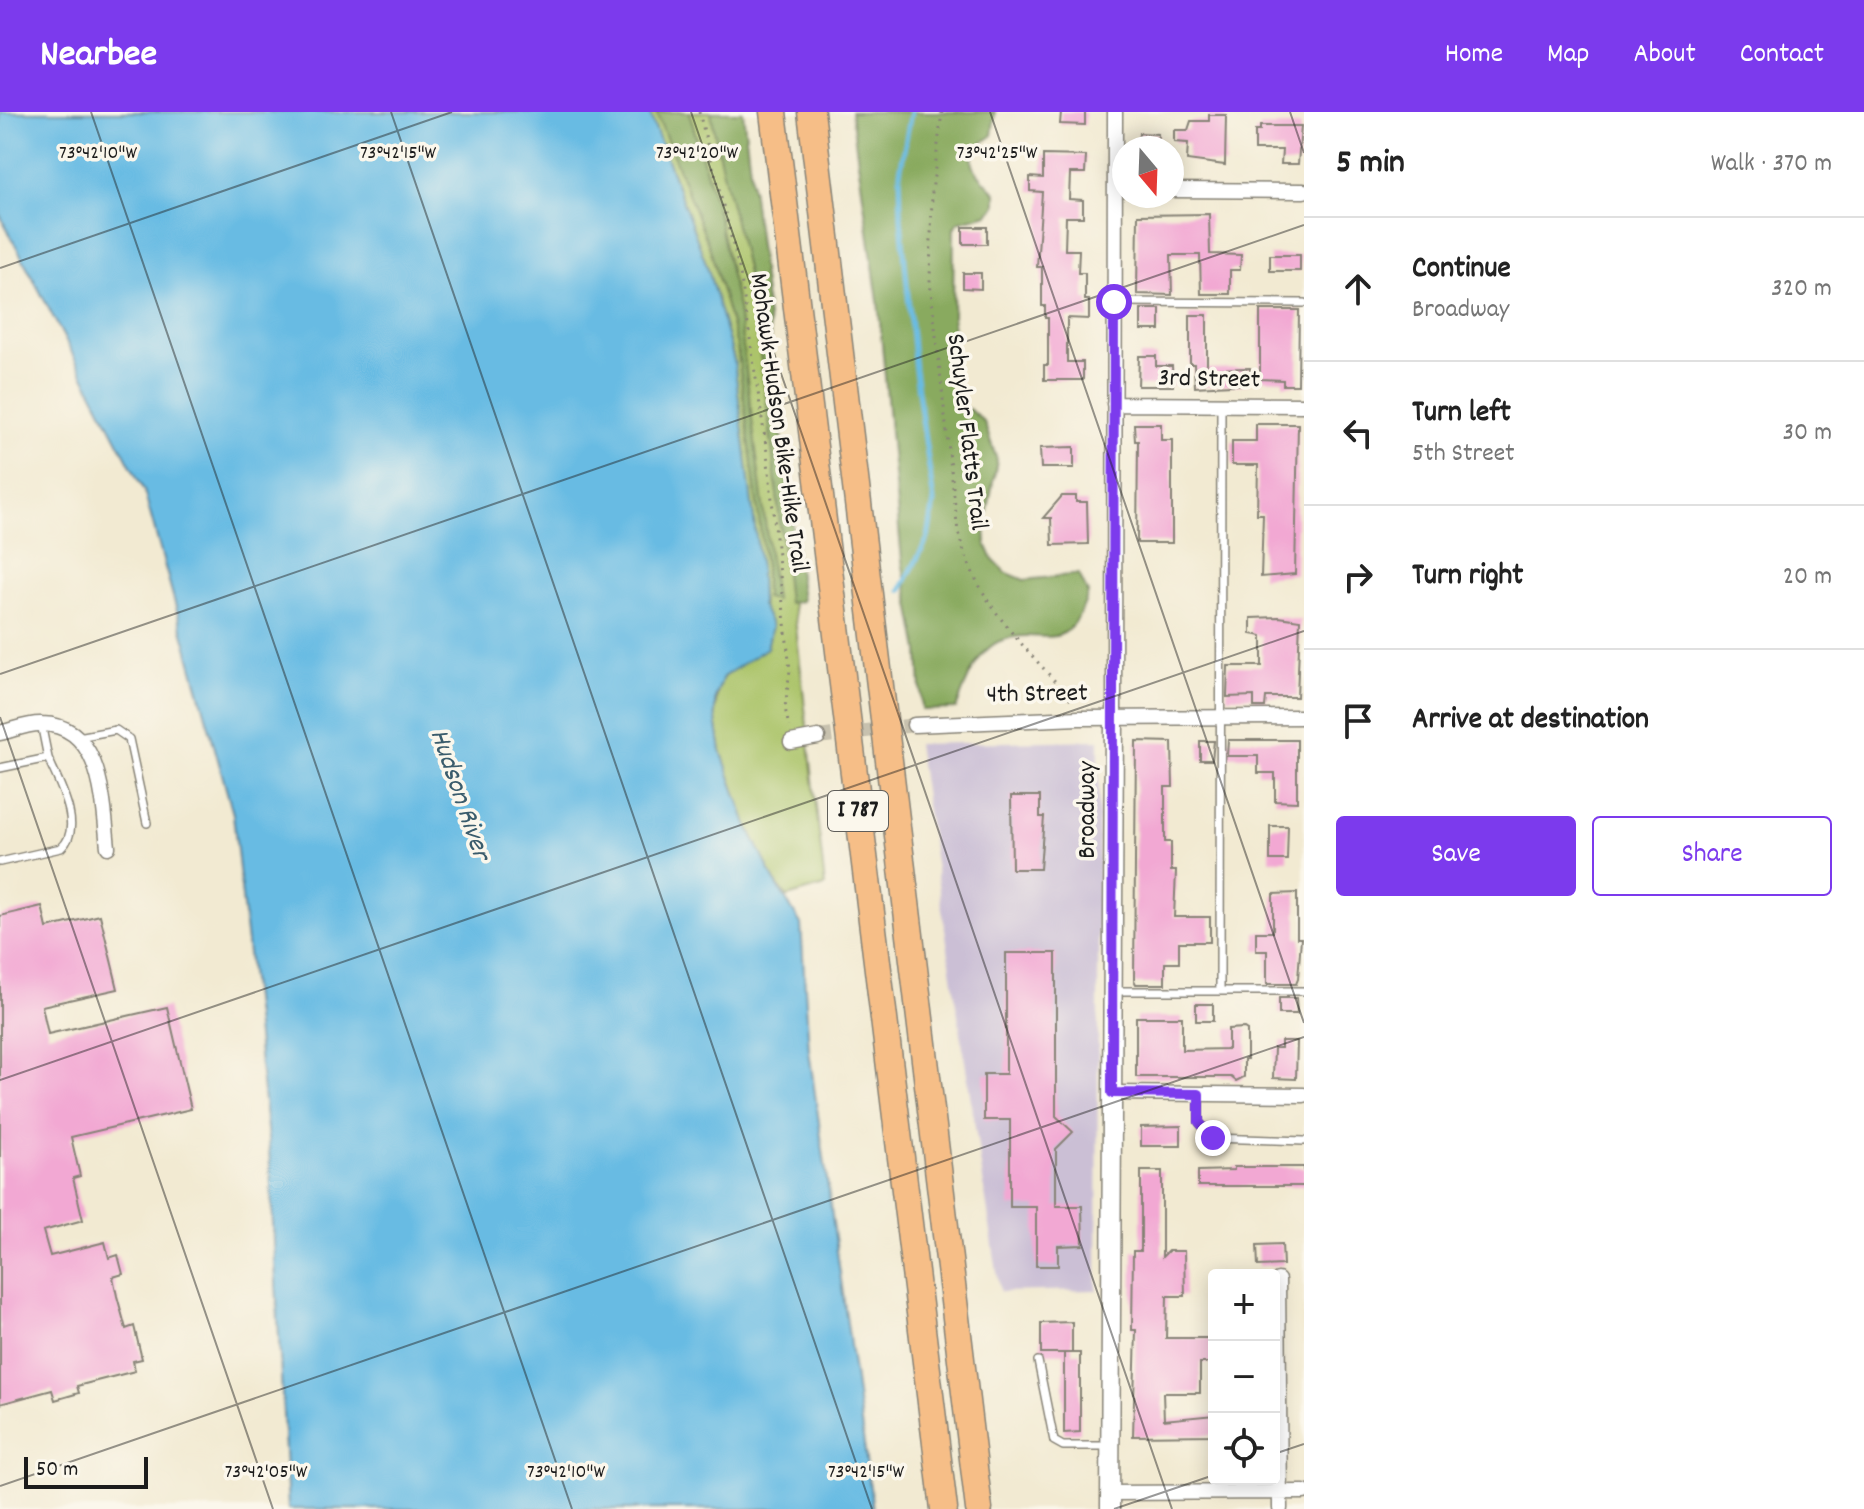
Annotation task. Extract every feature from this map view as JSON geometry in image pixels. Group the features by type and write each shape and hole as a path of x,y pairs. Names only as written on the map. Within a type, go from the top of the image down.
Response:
{"highway":[{"name":"I 787","path":"773,112 944,1509"},
{"name":"I 787","path":"811,112 979,1509"}],"street":[{"name":"Broadway","path":"1115,112 1117,136"},
{"path":"1184,190 1304,191"},
{"name":"Broadway","path":"1110,1501 1114,302 1119,208"},
{"name":"3rd Street","path":"1114,404 1304,405"},
{"name":"4th Street","path":"914,725 1079,718 1304,717"},
{"path":"0,733 41,723 63,728 78,737 92,758 102,790 108,847"},
{"path":"791,742 818,737"},
{"path":"1112,1093 1304,1095"},
{"path":"1278,1341 1280,1509"},
{"path":"1110,1501 1304,1492"}],"lane":[{"path":"1114,302 1304,303"},
{"path":"1220,991 1221,405"},
{"path":"0,862 61,848 68,842 71,833 63,791 48,758 41,723"},
{"path":"78,737 116,730 129,739 147,823"},
{"path":"0,768 48,758"},
{"path":"1113,991 1304,991"},
{"path":"1199,1094 1199,1122 1213,1138 1304,1141"},
{"path":"1038,1361 1054,1441 1065,1446 1110,1446"}],"path":[{"name":"Mohawk-Hudson Bike-Hike Trail","path":"699,112 733,235 752,347 789,657 785,708 791,742"},
{"name":"Schuyler Flatts Trail","path":"942,112 932,192 930,282 958,532 966,559 995,615 1074,704 1079,718"}],"shaded area":[{"path":"1099,740 1097,1290 1000,1292 917,744"}],"green space":[{"path":"649,112 731,112 754,252 825,886 787,897 774,880 747,824 721,751 715,713 718,687 723,677 737,667 763,613 734,360 707,266"},
{"path":"656,112 689,112 716,205 738,308 775,600 765,598 765,567 737,346 710,249"},
{"path":"711,112 743,112 802,601 788,603 771,438 754,315"},
{"path":"851,112 995,112 992,136 981,144 972,158 976,171 996,193 996,206 988,214 958,222 954,228 952,405 971,410 984,422 997,460 985,526 986,544 993,560 1005,572 1024,580 1079,574 1088,593 1080,614 1062,634 1015,637 1000,641 984,653 972,670 956,709 922,710 919,651 902,561 878,301"}],"water":[{"name":"Hudson River","path":"0,112 649,112 707,266 734,360 760,568 761,605 772,626 767,648 723,677 715,698 715,713 721,751 747,824 774,880 801,924 809,1051 873,1509 288,1509 269,1148 233,814 144,491 0,215"}],"building":[{"path":"1061,112 1085,112 1085,125 1060,124"},
{"path":"1209,115 1226,115 1225,165 1187,160 1188,143 1184,143 1184,136 1174,136 1174,130 1188,130 1191,121 1209,121"},
{"path":"1260,126 1301,126 1298,164 1281,164 1282,150 1255,150 1255,131 1260,131"},
{"path":"1139,133 1158,134 1158,136 1139,136"},
{"path":"1043,155 1086,156 1085,173 1070,173 1069,199 1083,200 1083,217 1066,217 1065,250 1079,250 1078,273 1085,273 1085,300 1089,300 1089,319 1067,318 1067,362 1083,362 1083,380 1044,380 1044,365 1048,365 1048,318 1045,318 1045,306 1042,306 1042,267 1037,267 1042,192 1030,191 1030,177 1043,178"},
{"path":"1209,214 1210,254 1241,255 1240,270 1230,270 1230,294 1201,294 1200,255 1171,255 1172,295 1137,294 1138,215"},
{"path":"963,227 987,227 987,244 963,244"},
{"path":"1270,255 1300,255 1300,271 1270,271"},
{"path":"963,273 981,273 981,289 963,288"},
{"path":"1141,309 1160,309 1160,330 1141,330"},
{"path":"1260,310 1299,310 1298,385 1283,385 1283,380 1260,379"},
{"path":"1190,315 1207,315 1207,369 1250,368 1250,384 1195,387 1194,364 1190,364"},
{"path":"1139,356 1156,356 1156,366 1172,366 1173,386 1138,386"},
{"path":"1134,424 1161,424 1161,440 1172,440 1172,543 1137,543 1138,441 1135,441"},
{"path":"1256,424 1298,424 1295,574 1261,577 1263,514 1257,514 1258,465 1232,465 1232,441 1256,441"},
{"path":"1074,447 1074,468 1041,468 1040,448"},
{"path":"1062,496 1076,496 1076,502 1087,502 1088,544 1052,545 1051,518 1043,518"},
{"path":"1251,618 1300,620 1297,697 1266,697 1265,707 1254,707 1254,696 1227,697 1228,666 1262,666 1262,636 1251,634"},
{"path":"1228,740 1297,740 1297,802 1275,801 1275,773 1258,773 1258,756 1227,756"},
{"path":"1136,741 1172,742 1173,787 1165,787 1165,842 1171,842 1171,871 1176,871 1174,917 1210,917 1210,942 1179,942 1179,963 1165,963 1165,984 1136,984 1134,980"},
{"path":"1200,741 1214,741 1212,760 1200,760"},
{"path":"1011,796 1040,796 1040,817 1044,817 1040,869 1012,869"},
{"path":"1270,826 1288,826 1287,860 1270,860"},
{"path":"1297,893 1297,938 1301,938 1298,979 1296,984 1267,984 1267,951 1256,951 1256,932 1273,932 1273,894"},
{"path":"42,906 47,928 100,915 118,989 42,1006 48,1034 167,1007 191,1109 71,1137 80,1176 73,1178 83,1220 43,1231 50,1256 105,1242 109,1258 118,1255 123,1274 113,1277 117,1296 126,1329 134,1326 142,1359 133,1361 135,1371 77,1386 79,1393 55,1400 52,1390 0,1404 0,916"},
{"path":"1006,953 1056,953 1056,1116 1073,1132 1056,1149 1056,1206 1082,1206 1083,1245 1058,1246 1058,1266 1036,1266 1036,1207 1010,1207 1010,1120 984,1120 984,1074 1006,1074"},
{"path":"1279,998 1296,998 1297,1014 1279,1014"},
{"path":"1196,1004 1213,1004 1213,1021 1196,1021"},
{"path":"1136,1017 1182,1017 1182,1050 1228,1049 1228,1029 1244,1028 1247,1030 1247,1059 1244,1059 1244,1077 1236,1081 1231,1077 1136,1077"},
{"path":"1281,1041 1297,1041 1296,1079 1273,1078 1274,1048 1281,1048"},
{"path":"1181,1126 1181,1146 1141,1146 1141,1127"},
{"path":"1234,1167 1304,1167 1304,1186 1198,1186 1198,1171 1234,1170"},
{"path":"1141,1171 1162,1171 1162,1257 1168,1251 1184,1251 1185,1296 1167,1296 1166,1338 1208,1338 1208,1363 1200,1363 1200,1393 1163,1393 1164,1420 1208,1416 1208,1435 1133,1436 1136,1330 1132,1330 1133,1251 1141,1251"},
{"path":"1282,1244 1283,1265 1258,1266 1257,1245"},
{"path":"1072,1322 1072,1353 1041,1353 1041,1323"},
{"path":"1064,1353 1080,1353 1080,1432 1064,1433"}],"waterway":[{"path":"901,590 928,538 934,502 915,370 901,219 900,172 911,112"}],"tunnel":[{"path":"818,737 914,725"}],"route":[{"path":"1114,302 1112,1093 1199,1094 1199,1122 1213,1138"}]}
